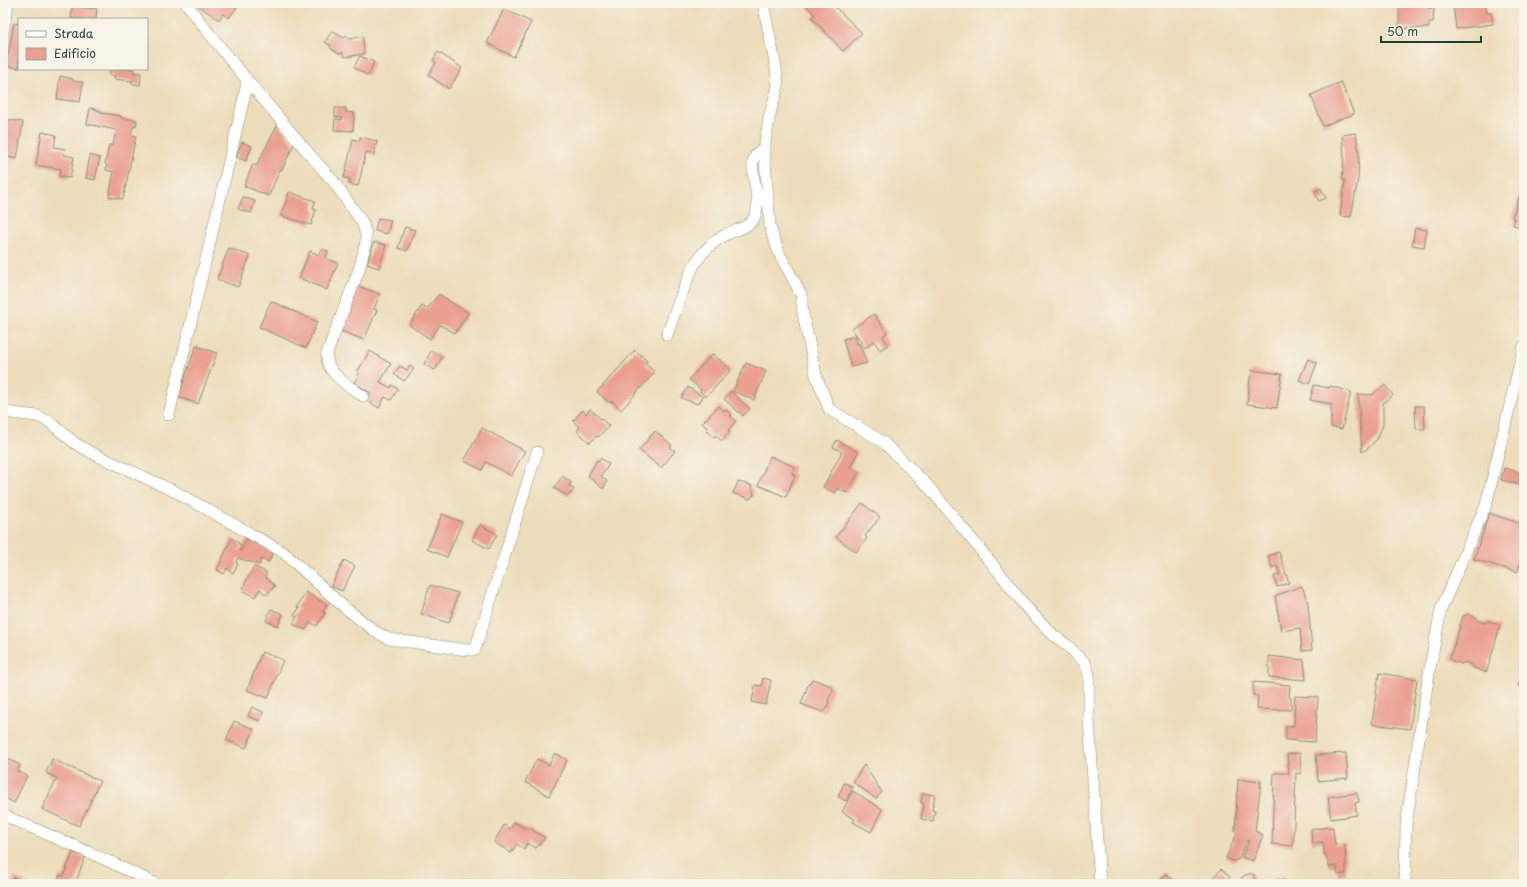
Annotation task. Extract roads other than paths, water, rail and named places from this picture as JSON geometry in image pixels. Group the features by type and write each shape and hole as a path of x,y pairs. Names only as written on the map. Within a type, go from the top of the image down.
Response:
{"street":[{"path":"3,32 5,3"},
{"path":"186,3 247,80 334,182 362,222 366,234 366,242 359,270 327,353 326,360 329,369 363,396"},
{"path":"764,3 778,86 770,114 764,148 770,225 780,255 801,294 803,314 816,376 828,408 883,442 928,486 1025,606 1053,635 1078,654 1085,663 1089,674 1089,720 1100,884"},
{"path":"169,415 247,80"},
{"path":"667,335 690,276 700,256 717,240 726,234 751,224 756,216 757,207 753,161 757,153 764,148"},
{"path":"1405,884 1406,825 1429,673 1441,609 1486,505 1524,346"},
{"path":"3,412 37,416 48,421 76,444 94,454 176,492 283,552 344,608 376,632 389,639 467,650 475,650 537,452"},
{"path":"3,815 104,858 156,884"}]}
